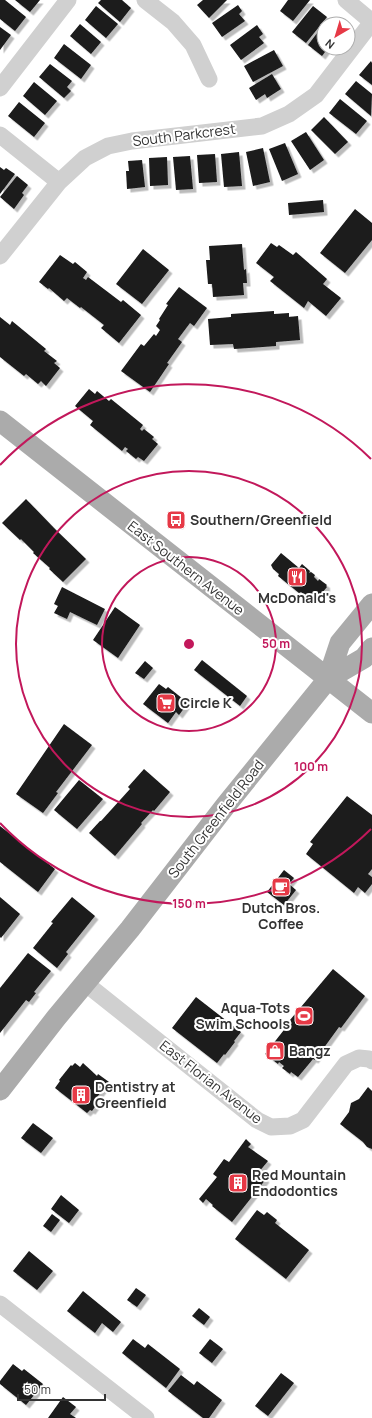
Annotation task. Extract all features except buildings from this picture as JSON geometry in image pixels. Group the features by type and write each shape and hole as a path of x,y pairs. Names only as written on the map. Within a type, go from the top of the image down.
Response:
{"main road":[{"name":"East Southern Avenue","path":"0,421 372,713"},
{"name":"South Greenfield Road","path":"0,1090 328,679 340,643 372,604"},
{"name":"South Greenfield Road","path":"328,679 364,658 372,648"}],"street":[{"path":"0,88 68,0"},
{"path":"145,0 173,22 193,45 209,79"},
{"path":"346,0 372,22"},
{"name":"South Parkcrest","path":"0,256 58,182 85,158 108,146 132,141 262,126 289,114 316,95 372,22"},
{"path":"0,135 58,182"},
{"name":"East Florian Avenue","path":"85,983 257,1120 272,1127 290,1126 303,1120 346,1064 359,1058 369,1059 372,1061"},
{"path":"0,1304 146,1418"}],"place":[{"name":"Southern/Greenfield","path":"176,520"},
{"name":"McDonald's","path":"297,577"},
{"name":"Circle K","path":"166,703"},
{"name":"Dutch Bros. Coffee","path":"281,887"},
{"name":"Aqua-Tots Swim Schools","path":"304,1016"},
{"name":"Bangz","path":"275,1051"},
{"name":"Dentistry at Greenfield","path":"81,1095"},
{"name":"Red Mountain Endodontics","path":"238,1183"}]}
